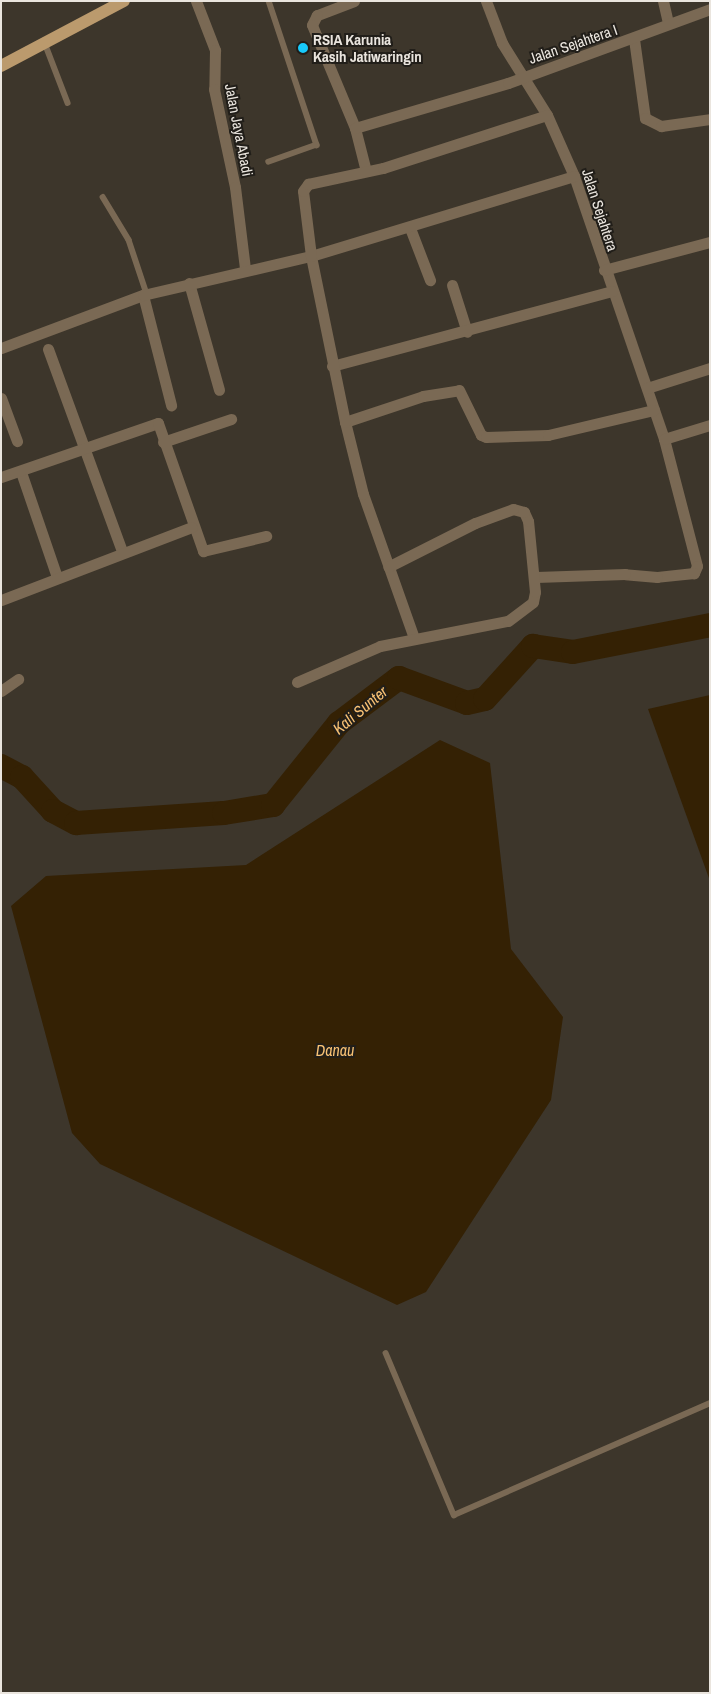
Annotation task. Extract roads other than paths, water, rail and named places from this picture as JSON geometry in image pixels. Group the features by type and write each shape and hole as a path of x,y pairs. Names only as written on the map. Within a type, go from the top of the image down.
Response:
{"main road":[{"path":"1,66 124,1"}],"street":[{"name":"Jalan Jaya Abadi","path":"196,1 215,50 214,90 235,187 245,268"},
{"path":"354,1 317,15 312,25 355,128 366,171"},
{"name":"Jalan Sejahtera","path":"486,1 522,78 547,115 574,176 604,270 664,439 697,570 657,577 625,574 536,577"},
{"path":"662,1 668,22"},
{"name":"Jalan Sejahtera I","path":"355,128 522,78 634,40 668,22 710,10"},
{"path":"634,40 645,118 661,126 710,119"},
{"path":"414,638 388,567 345,422 311,256 305,187 366,171 547,115"},
{"path":"1,348 145,295 245,268 311,256 410,228 574,176"},
{"path":"410,228 430,280"},
{"path":"604,270 710,242"},
{"path":"189,282 219,390"},
{"path":"452,285 467,332"},
{"path":"332,366 467,332 612,291"},
{"path":"145,295 171,405"},
{"path":"48,349 87,450 122,551"},
{"path":"647,388 710,368"},
{"path":"345,422 423,396 459,390 481,436 486,437 548,435 654,410"},
{"path":"1,398 17,441"},
{"path":"163,442 231,419"},
{"path":"1,477 87,450 158,423 192,527 203,552 266,536"},
{"path":"664,439 710,425"},
{"path":"21,472 57,577"},
{"path":"297,682 380,646 508,620 533,602 536,577 528,521 524,512 513,509 475,522 388,567"},
{"path":"1,600 122,551 192,527"},
{"path":"1,691 18,680"}],"lane":[{"path":"269,1 317,145 269,162"},
{"path":"45,43 68,103"},
{"path":"103,197 130,240 145,295"},
{"path":"386,1353 454,1515 710,1403"}],"water":[{"path":"710,695 710,881 648,709"},
{"name":"Danau","path":"440,740 490,763 511,949 563,1017 551,1100 426,1292 397,1305 100,1164 72,1133 11,906 46,876 246,865"}],"waterway":[{"name":"Kali Sunter","path":"1,766 22,777 53,811 76,823 224,813 273,805 339,723 399,678 467,703 485,699 533,646 573,652 710,625"}],"place":[{"name":"RSIA Karunia Kasih Jatiwaringin","path":"303,48"}]}
